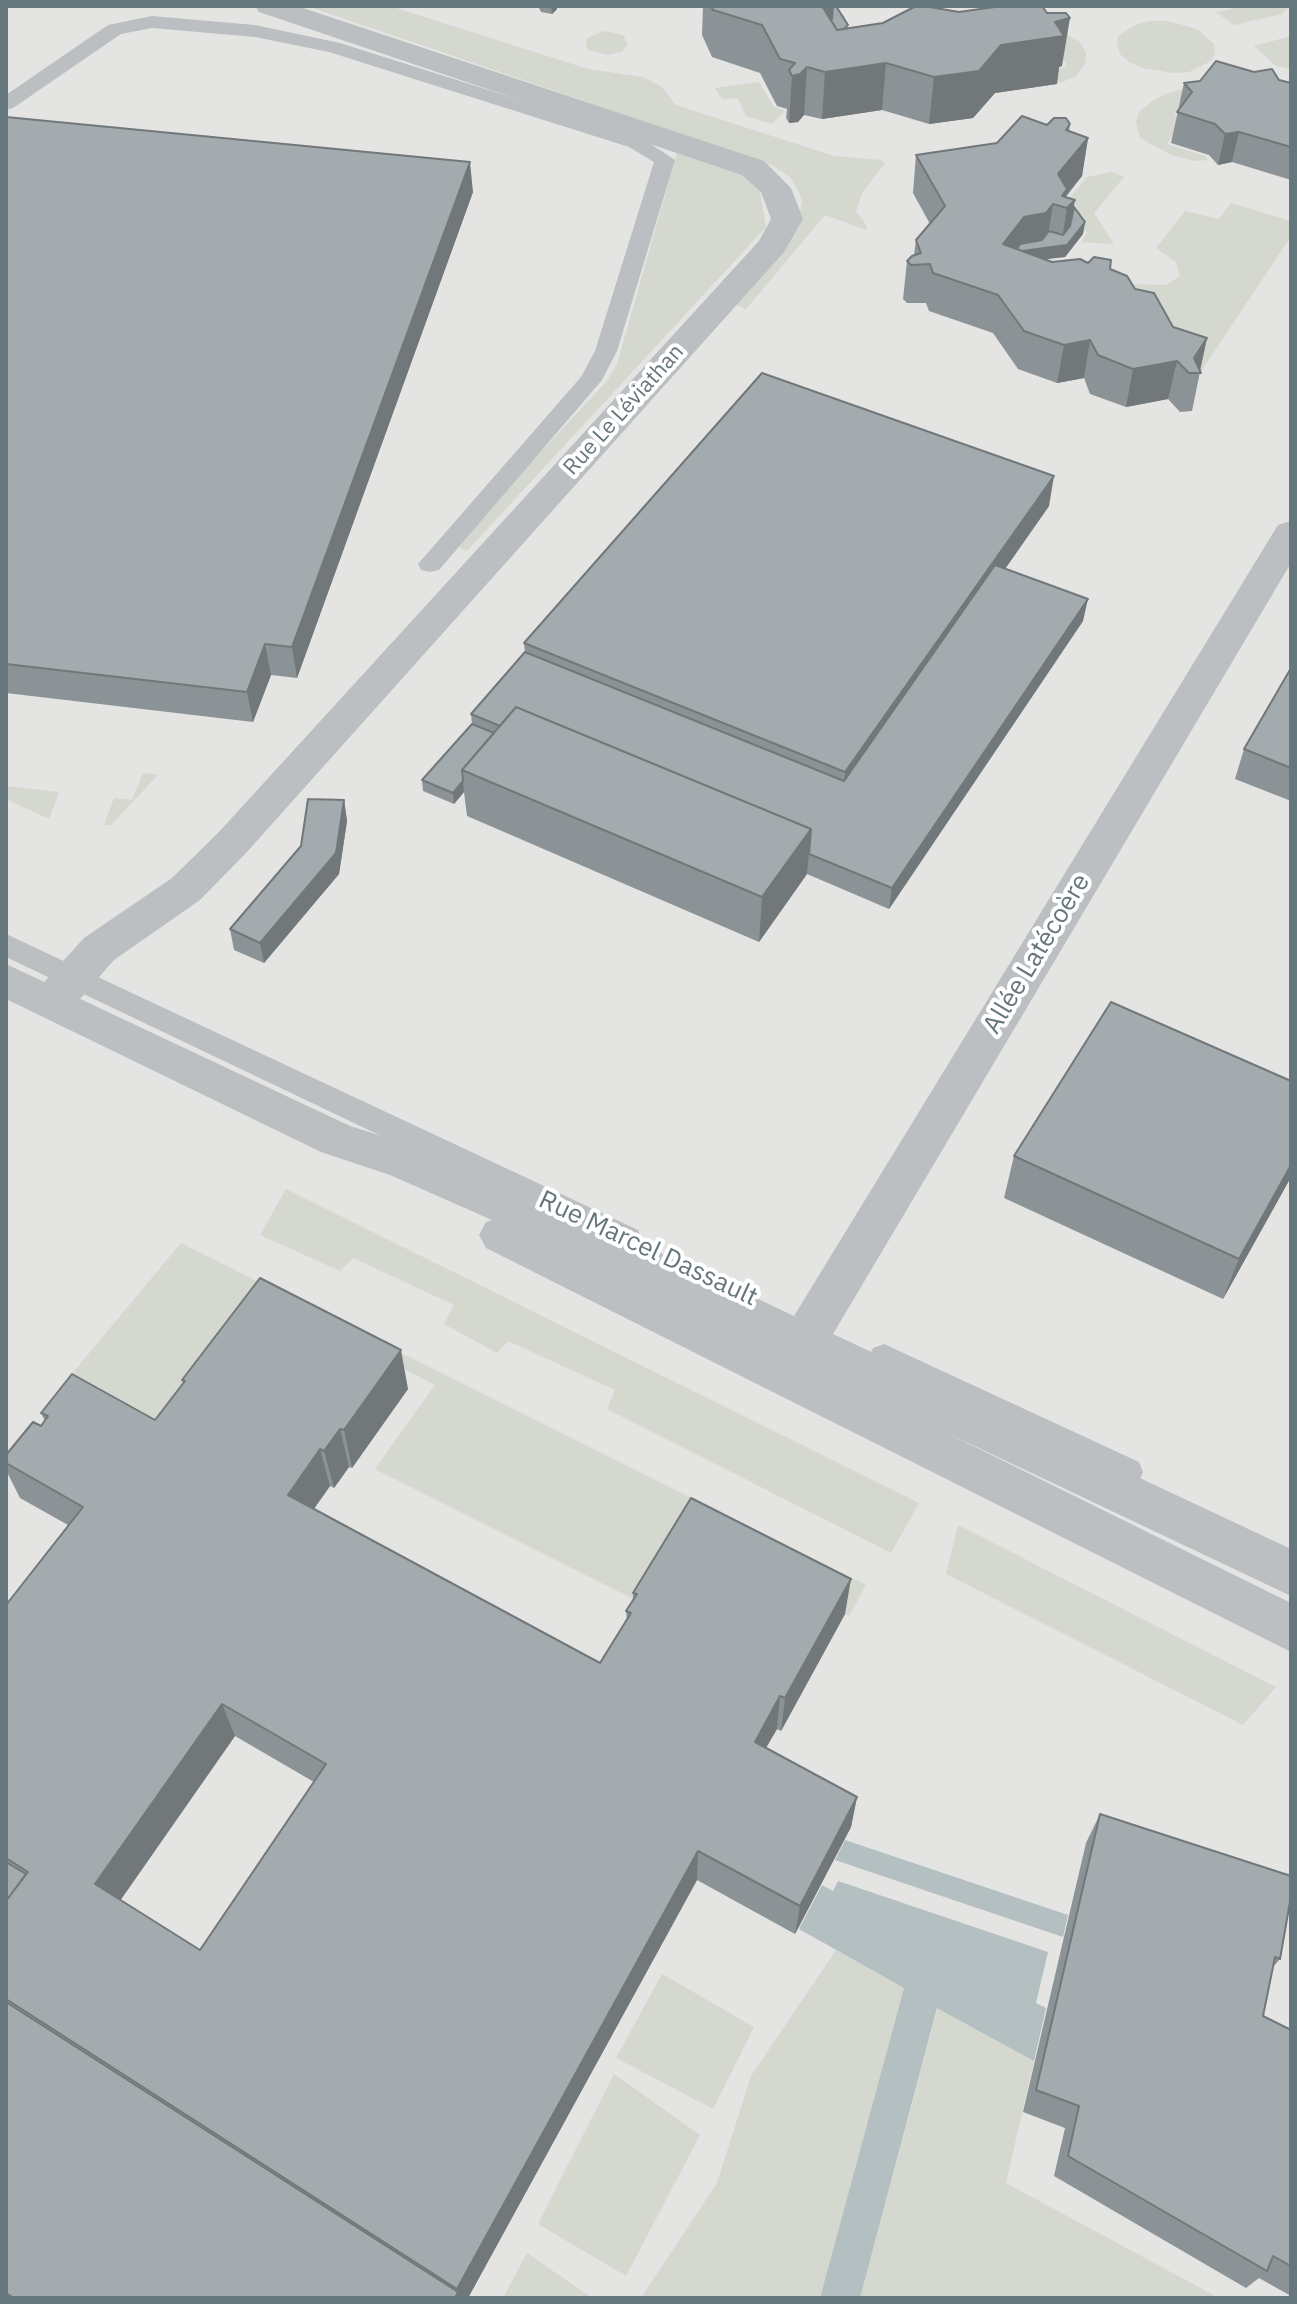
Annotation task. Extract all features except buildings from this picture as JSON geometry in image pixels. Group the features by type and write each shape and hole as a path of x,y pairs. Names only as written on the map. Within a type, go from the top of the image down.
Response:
{"street":[{"name":"Rue Le Léviathan","path":"62,990 99,949 186,889 232,843 773,245 787,219 775,188 753,168 268,16"},
{"name":"Allée Latécoère","path":"801,1348 1291,533"},
{"name":"Rue Marcel Dassault","path":"6,980 62,990 336,1139 404,1161 630,1260 801,1348 1291,1573"},
{"name":"Rue Marcel Dassault","path":"801,1348 1177,1570 1291,1628"}],"lane":[{"path":"6,104 115,29 152,22 268,16 333,47 636,143 665,160 606,351 591,380 430,564"},
{"name":"Rue Marcel Dassault","path":"6,945 62,990 801,1348 993,1408 1291,1551"},
{"name":"Rue Marcel Dassault","path":"1177,1570 1243,1583 1291,1606"}],"shaded area":[{"path":"6,6 1291,6 1291,2298 6,2298"},
{"path":"307,6 390,6 588,69 643,77 662,87 676,105 834,156 881,160 885,163 862,193 856,211 867,226 866,230 825,215 746,309 736,305 799,219 802,200 790,177 772,165"},
{"path":"1246,6 1290,6 1282,14 1234,25 1216,12"},
{"path":"1168,21 1197,29 1214,44 1215,53 1211,61 1189,72 1174,73 1142,68 1129,62 1120,54 1118,36 1137,24"},
{"path":"604,31 623,35 628,45 621,52 608,55 589,50 587,38"},
{"path":"1063,32 1080,42 1086,52 1085,64 1076,76 1060,83 1053,70 1066,67 1066,62 1061,59"},
{"path":"1291,36 1291,69 1276,66 1254,46"},
{"path":"759,82 774,107 785,111 772,124 746,116 738,98 722,99 715,88"},
{"path":"1211,82 1191,110 1174,113 1181,122 1167,144 1205,156 1208,160 1195,161 1171,155 1140,138 1136,122 1139,112 1152,101 1168,93"},
{"path":"679,146 726,163 759,187 766,227 467,551 461,549 459,543 465,533 607,381 617,364"},
{"path":"1111,172 1124,177 1094,213 1114,244 1081,242 1087,233 1065,203 1087,177"},
{"path":"1231,203 1291,221 1291,236 1200,373 1125,284 1166,285 1180,276 1176,262 1156,248 1185,211 1219,219"},
{"path":"143,773 158,775 111,825 104,825 114,798 132,800"},
{"path":"6,786 59,792 49,819 6,799"},
{"path":"286,1189 919,1503 891,1553 607,1409 615,1390 508,1341 497,1353 444,1324 454,1305 353,1258 340,1271 260,1235"},
{"path":"181,1243 866,1585 849,1616 690,1535 647,1606 375,1469 435,1385 268,1299 161,1429 70,1376"},
{"path":"958,1525 1276,1687 1243,1725 946,1574"},
{"path":"845,1840 1068,1915 1063,1937 835,1860"},
{"path":"838,1881 1048,1952 1036,2003 1046,2008 1034,2061 937,2008 860,2298 820,2298 904,1988 799,1929 822,1885 833,1891"},
{"path":"836,1950 904,1988 820,2298 641,2298 717,2183 751,2076"},
{"path":"662,1974 754,2027 713,2109 616,2058"},
{"path":"938,2007 1034,2061 1006,2183 1219,2298 860,2298"},
{"path":"614,2074 700,2135 626,2276 538,2224"},
{"path":"527,2253 592,2298 503,2298"}]}
